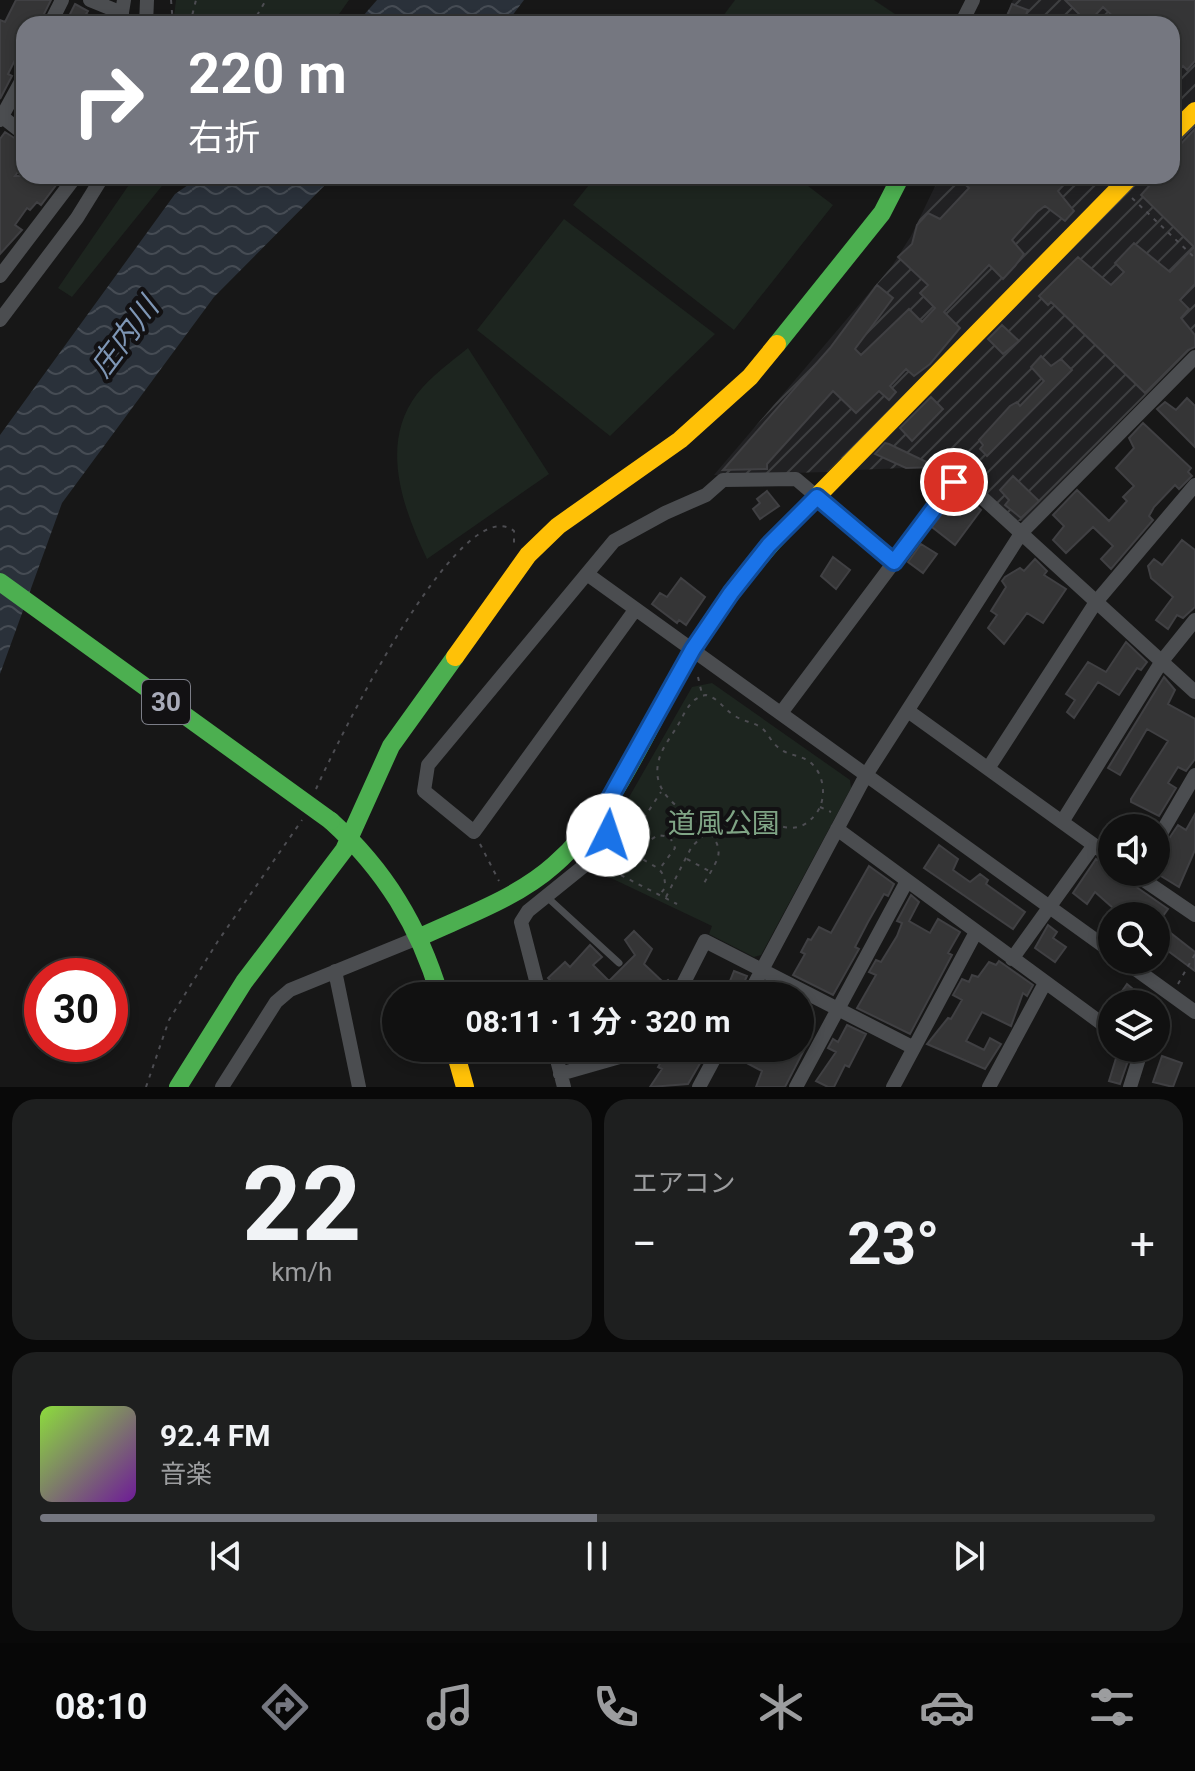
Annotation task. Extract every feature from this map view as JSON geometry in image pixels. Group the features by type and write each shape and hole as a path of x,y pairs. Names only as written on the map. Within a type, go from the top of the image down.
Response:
{"main road":[{"path":"1180,126 1195,111"},
{"path":"178,1087 244,982 351,837 391,746 528,555 558,526 680,440 750,377 882,213 897,184"},
{"path":"420,937 517,891 552,867 610,815 693,649 769,545 1124,184"},
{"name":"30","path":"0,582 351,837 390,879 420,937 435,982"},
{"path":"458,1062 465,1087"}],"street":[{"path":"90,0 122,12"},
{"path":"1,117 16,90"},
{"path":"0,276 70,184"},
{"path":"0,320 77,218 98,184"},
{"path":"756,982 866,775 1022,532 1195,357"},
{"path":"635,610 474,832 424,791 428,765 614,541 706,495 723,480 796,479 894,562"},
{"path":"781,713 954,482 964,481 1195,692"},
{"path":"989,767 1096,602 1195,485"},
{"path":"587,574 1098,942"},
{"path":"1062,822 1162,661 1195,620"},
{"path":"908,711 1098,848"},
{"path":"1170,818 1195,775"},
{"path":"536,982 521,922 528,911 548,898 601,846 610,815"},
{"path":"837,829 1098,1021"},
{"path":"1012,959 1094,845"},
{"path":"796,1087 907,881"},
{"path":"1154,886 1195,915"},
{"path":"893,1087 976,932"},
{"path":"222,1087 276,1002 290,990 420,937"},
{"path":"684,982 705,941 914,1048"},
{"path":"335,971 359,1087"},
{"path":"1143,974 1195,1012"},
{"path":"989,1087 1045,983"},
{"path":"562,1080 612,1062"},
{"path":"699,1087 712,1062"},
{"path":"1130,1087 1138,1062"}],"lane":[{"path":"548,898 619,963"}],"path":[{"path":"1128,184 1195,258"},
{"path":"314,795 412,610 439,571 464,545 494,524 505,524 514,531 510,557"},
{"path":"698,677 702,696"},
{"path":"666,897 696,842 707,834 726,820 741,815 777,828 797,828 817,813 823,799 817,770 806,760 784,752 759,726 734,716 717,698 702,696 690,704 659,758 657,771 661,791 669,802 695,817 707,834 718,854 703,885"},
{"path":"806,760 813,751"},
{"path":"610,815 631,825 640,824 661,791"},
{"path":"146,1087 169,1020 218,941 302,820"},
{"path":"631,825 628,836 635,850 660,868 665,884 660,894"},
{"path":"474,832 501,885"},
{"path":"635,850 658,835 670,837 675,848 660,868"},
{"path":"685,859 710,872"},
{"path":"594,862 677,904"},
{"path":"1172,995 1195,954"}],"shaded area":[{"path":"1013,0 1195,0 1195,345 1023,521 1018,521 956,466 854,470 841,458 827,472 714,475 892,266 911,236 936,184 1180,184 1180,16 1006,16"}],"green space":[{"path":"176,0 349,0 338,16 174,16"},
{"path":"735,0 874,0 898,16 723,16"},
{"path":"130,184 164,184 72,297 58,288"},
{"path":"590,184 805,184 833,205 734,330 573,205"},
{"path":"564,219 715,334 610,436 477,330"},
{"path":"468,348 549,474 427,559 403,498 397,455 399,434 417,394"},
{"name":"道風公園","path":"712,683 850,780 851,788 761,955 754,957 709,934 712,926 594,870 614,844 624,806 692,687"}],"water":[{"path":"377,0 524,0 512,16 363,16"},
{"name":"庄内川","path":"189,184 326,184 214,297 62,503 0,674 0,435 175,194"}],"building":[{"path":"16,0 51,0 43,16 16,16 16,58 8,74 12,76 0,99 0,20 5,22"},
{"path":"1065,0 1195,0 1195,61 1187,70 1183,66 1180,69 1180,16 1113,16 1103,7 1095,16 1081,16"},
{"path":"75,4 91,16 69,16"},
{"path":"1012,4 1028,10 1025,16 1007,16"},
{"path":"1195,129 1195,284 1180,300 1189,309 1181,318 1195,335 1195,347 1188,350 1145,393 1051,302 1048,305 1039,296 1078,257 1111,285 1124,272 1115,263 1134,243 1170,272 1194,247 1141,195 1151,184 1180,184 1180,145"},
{"path":"5,132 16,139 16,184 57,184 41,205 37,202 30,210 27,208 15,225 22,230 0,254 0,139"},
{"path":"965,184 1065,184 1058,191 1074,211 1065,221 1045,206 1037,212 1012,240 1024,254 1015,266 1003,279 989,265 944,312 960,328 930,364 914,376 906,369 890,386 896,392 889,400 879,391 856,413 833,391 767,464 767,469 723,470 830,348 877,285 893,298 855,349 861,355 909,309 922,322 935,308 920,293 928,285 898,257 912,244 917,225 928,213 940,219 969,188"},
{"path":"1002,325 1019,341 1003,354 988,339"},
{"path":"1041,356 1051,366 1061,359 1072,370 987,456 980,449 983,445 979,440 1010,406 1017,402 1020,406 1044,381 1031,367"},
{"path":"931,397 943,409 912,441 900,428"},
{"path":"1187,398 1195,406 1195,447 1157,409 1165,402 1176,410"},
{"path":"1143,423 1191,468 1188,472 1192,476 1179,489 1175,485 1154,507 1149,516 1153,520 1111,569 1101,559 1113,546 1093,527 1066,553 1053,540 1064,526 1053,515 1077,490 1109,521 1127,501 1123,497 1134,486 1116,468 1134,448 1129,438"},
{"path":"885,443 937,467 906,468 875,454"},
{"path":"1013,476 1039,501 1021,518 1005,505 1009,500 1000,490"},
{"path":"767,491 779,506 760,519 753,509 760,503 757,499"},
{"path":"959,492 981,510 955,545 932,527"},
{"path":"1182,540 1195,550 1195,607 1183,618 1177,615 1168,629 1156,620 1173,597 1151,578 1148,566 1154,559 1162,565"},
{"path":"921,544 937,554 923,573 908,562"},
{"path":"833,557 850,570 836,589 821,576"},
{"path":"1035,559 1047,571 1044,575 1066,589 1043,623 1027,613 1004,644 988,628 997,615 991,611 1006,587 1002,581 1005,577 1020,568 1024,571"},
{"path":"681,578 705,597 686,625 679,620 677,623 652,604 660,593 667,597"},
{"path":"1126,642 1147,662 1141,670 1137,668 1119,695 1098,682 1074,718 1067,712 1075,700 1066,694 1088,662 1106,672"},
{"path":"1164,677 1175,690 1168,704 1195,719 1195,759 1186,771 1178,767 1168,783 1176,788 1160,814 1131,802 1131,799 1168,741 1147,729 1120,775 1108,768"},
{"path":"1195,814 1195,850 1179,887 1170,882 1170,837 1178,825 1186,830"},
{"path":"939,845 958,859 953,870 970,882 980,874 988,880 986,884 1025,912 1013,929 924,868"},
{"path":"1096,859 1098,886 1135,886 1158,902 1106,902 1095,892 1087,904 1073,893"},
{"path":"869,866 894,884 888,896 884,894 868,922 855,947 859,949 833,995 814,986 814,982 793,975 805,954 801,952 808,939 811,940 819,927 831,933"},
{"path":"911,895 919,902 909,921 930,933 938,919 960,932 948,953 952,955 910,1034 857,1008 876,975 869,972 876,960 881,962 897,936 902,923 897,921"},
{"path":"1048,925 1057,932 1053,938 1066,947 1055,962 1035,948"},
{"path":"634,931 652,949 644,964 663,982 552,982 548,978 565,962 570,967 590,945 602,957 593,965 609,981 635,955 625,940"},
{"path":"1170,932 1195,952 1195,971 1170,952"},
{"path":"999,961 1033,985 1027,996 1023,993 1011,1026 982,1012 966,1041 984,1050 990,1038 1001,1044 985,1069 927,1044 948,1018 951,1019 962,1000 953,995 962,979 969,982 972,975 978,977 989,962 996,965"},
{"path":"734,971 747,976 744,982 730,982"},
{"path":"847,1025 866,1034 849,1067 845,1065 834,1087 828,1087 816,1081 836,1052 828,1048 833,1039 838,1042"},
{"path":"1170,1059 1182,1063 1173,1087 1153,1082 1160,1062 1170,1062"},
{"path":"661,1062 701,1062 688,1084 650,1087 662,1069 658,1067"},
{"path":"745,1062 798,1062 785,1087 756,1087 762,1071"},
{"path":"1115,1062 1128,1062 1120,1084 1109,1081"}],"traffic: fast":[{"path":"777,344 882,213 897,184"},
{"path":"420,937 524,887 554,865 577,842 615,791 714,617 790,524"},
{"path":"0,582 331,821"},
{"path":"178,1087 244,982 344,850 391,746 455,657"},
{"path":"331,821 384,879 411,923 436,982"}],"traffic: slow":[{"path":"1180,126 1195,111"},
{"path":"790,524 1123,184"},
{"path":"455,657 528,555 558,526 680,440 750,377 777,344"},
{"path":"458,1062 465,1087"}],"route":[{"path":"608,835 609,827 601,814 693,649 769,545 817,497 894,562 954,482"}]}
